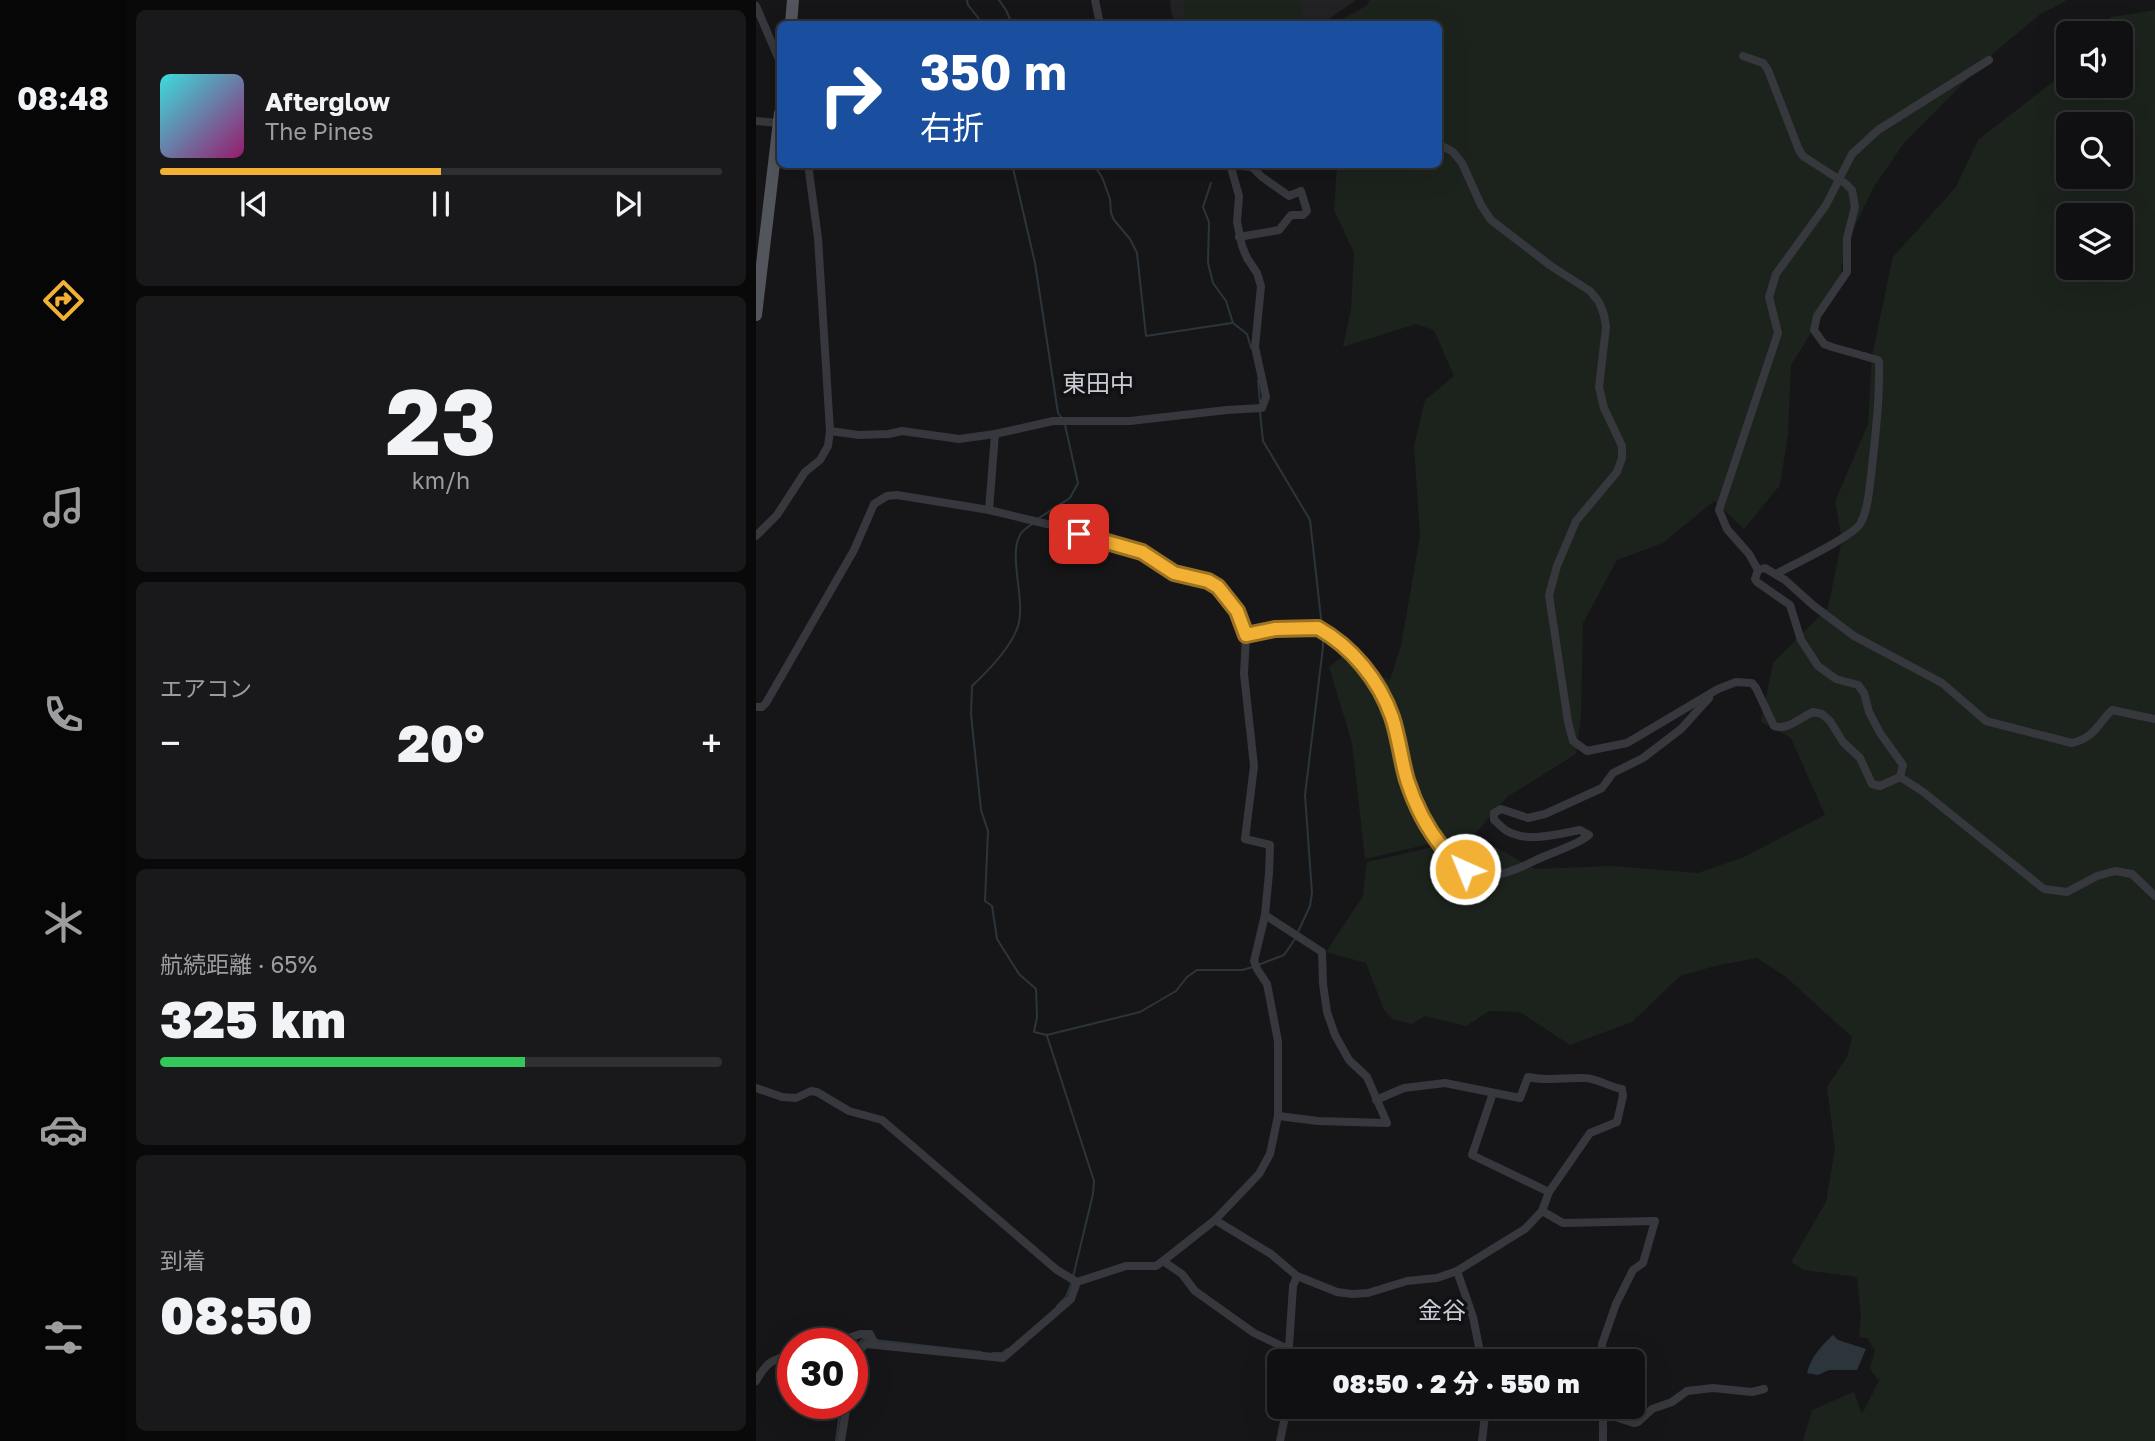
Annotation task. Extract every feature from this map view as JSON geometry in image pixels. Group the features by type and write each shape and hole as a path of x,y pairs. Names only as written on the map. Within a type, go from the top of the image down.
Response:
{"main road":[{"path":"790,21 793,0"},
{"path":"756,315 777,143"}],"street":[{"path":"1095,0 1099,21"},
{"path":"756,6 777,55"},
{"path":"1743,56 1763,63 1768,70 1803,156 1852,190 1855,207 1847,238 1847,272 1817,316 1814,330 1824,344 1879,362 1878,410 1867,503 1860,523 1856,528 1776,573"},
{"path":"1900,777 1903,765 1880,733 1864,692 1858,685 1836,679 1818,666 1801,640 1790,605 1757,582 1755,579 1758,570 1749,554 1727,529 1719,510 1778,333 1769,297 1785,258 1826,205 1852,154 1864,142 1878,130 1989,60"},
{"path":"756,121 777,118"},
{"path":"1442,146 1452,151 1462,163 1481,205 1491,220 1590,291 1599,302 1604,315 1606,327 1599,387 1604,408 1622,446 1622,458 1617,472 1576,521 1557,566 1549,595 1573,741 1587,751 1627,743 1718,689 1736,682 1752,683 1760,694 1774,726 1785,727 1813,712 1822,714 1830,721 1843,742 1860,758 1872,784 1881,786 1900,777"},
{"path":"757,534 776,515 805,472 820,460 828,446 830,431 822,282 809,168"},
{"path":"830,431 859,435 902,431 960,439 1054,421 1130,421 1262,408 1266,397 1255,347 1261,286 1239,237 1239,196 1231,168"},
{"path":"1239,237 1279,230 1291,215 1303,215 1307,211 1301,191 1289,196 1253,168"},
{"path":"989,510 995,434"},
{"path":"756,707 762,707 766,703 854,550 874,504 887,496 897,495 989,510 1047,524 1142,552 1174,573 1208,581 1218,587 1237,611 1246,635 1244,674 1254,766 1245,839 1270,845 1265,915 1254,961 1267,984 1278,1041 1278,1116 1270,1154 1259,1174 1215,1220 1156,1266 1126,1266 1077,1282 1057,1270 882,1120 849,1111 817,1092 811,1091 796,1098 782,1097 756,1088"},
{"path":"1758,570 1765,568 1776,573 1854,636 1942,683 1986,721 2072,743 2092,734 2112,710 2155,719"},
{"path":"1246,635 1275,629 1318,628 1355,657 1371,676 1392,717 1407,779 1428,829 1455,863 1476,875 1492,876 1511,872 1557,849 1582,841 1589,835 1580,830 1527,837 1508,831 1494,820 1494,813 1501,809 1528,818 1545,814 1602,789 1613,773 1643,758 1681,729 1718,689"},
{"path":"1900,777 1922,791 2044,889 2067,892 2097,876 2115,871 2132,874 2155,896"},
{"path":"1265,915 1322,952 1327,1012 1335,1035 1349,1060 1367,1077 1387,1123 1318,1121 1278,1116"},
{"path":"1215,1220 1271,1255 1297,1276 1337,1292 1368,1293 1407,1281 1437,1278 1457,1271 1513,1238 1535,1220 1542,1211 1549,1192 1590,1133 1617,1122 1623,1096 1622,1089 1611,1088 1587,1077 1544,1081 1528,1077 1520,1098 1445,1083 1405,1087 1376,1100"},
{"path":"1493,1093 1472,1155 1549,1192"},
{"path":"1542,1211 1563,1223 1655,1221 1643,1263 1633,1270 1616,1304 1602,1349"},
{"path":"1163,1262 1182,1274 1195,1291 1254,1333 1288,1349 1293,1286 1297,1276"},
{"path":"1457,1271 1473,1317 1479,1349"},
{"path":"868,1343 1003,1359 1072,1299 1077,1282"},
{"path":"868,1334 875,1344"},
{"path":"756,1381 773,1359 777,1358"},
{"path":"1645,1415 1652,1409 1672,1402 1687,1391 1713,1388 1752,1392 1764,1389"},
{"path":"841,1441 845,1419"},
{"path":"1280,1441 1285,1419"},
{"path":"1482,1441 1485,1419"},
{"path":"1603,1441 1605,1419"},
{"path":"1625,1419 1634,1423 1640,1419"}],"shaded area":[{"path":"1170,0 1356,0 1326,21 1175,21"},
{"path":"1185,0 1297,0 1303,21 1184,21"},
{"path":"1370,0 2067,0 2039,15 1989,57 1904,143 1875,185 1845,246 1838,290 1791,365 1788,434 1780,485 1744,529 1714,501 1663,543 1617,560 1583,623 1581,716 1576,754 1507,797 1476,833 1365,859 1352,743 1329,667 1348,652 1362,667 1390,680 1401,646 1420,536 1414,446 1425,400 1454,376 1434,330 1416,324 1343,347 1351,309 1354,253 1334,210 1337,168 1442,168 1442,21 1338,21 1366,6"},
{"path":"2155,10 2155,1441 1803,1441 1812,1410 1854,1392 1862,1414 1879,1381 1870,1369 1875,1350 1867,1338 1859,1337 1861,1317 1857,1277 1804,1270 1791,1262 1826,1202 1835,1149 1827,1087 1847,1057 1852,1037 1786,977 1757,958 1680,976 1632,1022 1570,1045 1520,1012 1489,1011 1466,1026 1425,1016 1412,1024 1393,1019 1384,1010 1366,963 1326,952 1363,896 1367,862 1478,837 1534,869 1611,866 1698,873 1744,857 1825,815 1791,738 1761,722 1773,663 1828,608 1842,539 1835,502 1868,424 1872,356 1893,257 1956,187 1978,140 2056,79 2056,98 2133,98 2133,21 2108,21 2111,17"},
{"path":"1833,1335 1838,1340 1866,1349 1857,1370 1829,1370 1818,1375 1807,1373 1817,1352"}],"waterway":[{"path":"967,0 981,21"},
{"path":"999,0 1011,21"},
{"path":"1013,168 1035,263 1058,413 1061,417"},
{"path":"1096,168 1110,199 1114,220 1130,239 1137,253 1146,336 1232,323"},
{"path":"1211,183 1203,207 1209,222 1208,263 1213,283 1226,301 1233,323 1247,334 1251,348"},
{"path":"1258,380 1260,403"},
{"path":"1260,412 1263,441 1310,520 1322,627"},
{"path":"1039,518 1070,498 1078,483 1065,425"},
{"path":"1032,524 1021,534 1017,544 1020,604 1018,626 1005,651 972,686 971,714 981,810 988,831 985,901 992,906 997,939 1019,974 1036,989 1037,1017 1034,1032 1047,1035 1140,1012 1176,991 1187,977 1197,970 1242,970 1253,967"},
{"path":"1297,934 1310,906 1312,893 1305,795 1323,636"},
{"path":"1258,965 1284,955 1295,939"},
{"path":"1047,1036 1094,1181 1073,1277"},
{"path":"1057,1306 1066,1297 1072,1282"},
{"path":"875,1340 981,1352"},
{"path":"993,1353 1002,1353 1007,1349"},
{"path":"836,1441 839,1419"}],"district":[{"name":"東田中","path":"1098,384"},
{"name":"金谷","path":"1442,1311"}],"route":[{"path":"1079,534 1142,552 1174,573 1208,581 1218,587 1237,611 1246,635 1275,629 1318,628 1355,657 1371,676 1392,717 1407,779 1428,829 1455,863 1465,869"}]}
